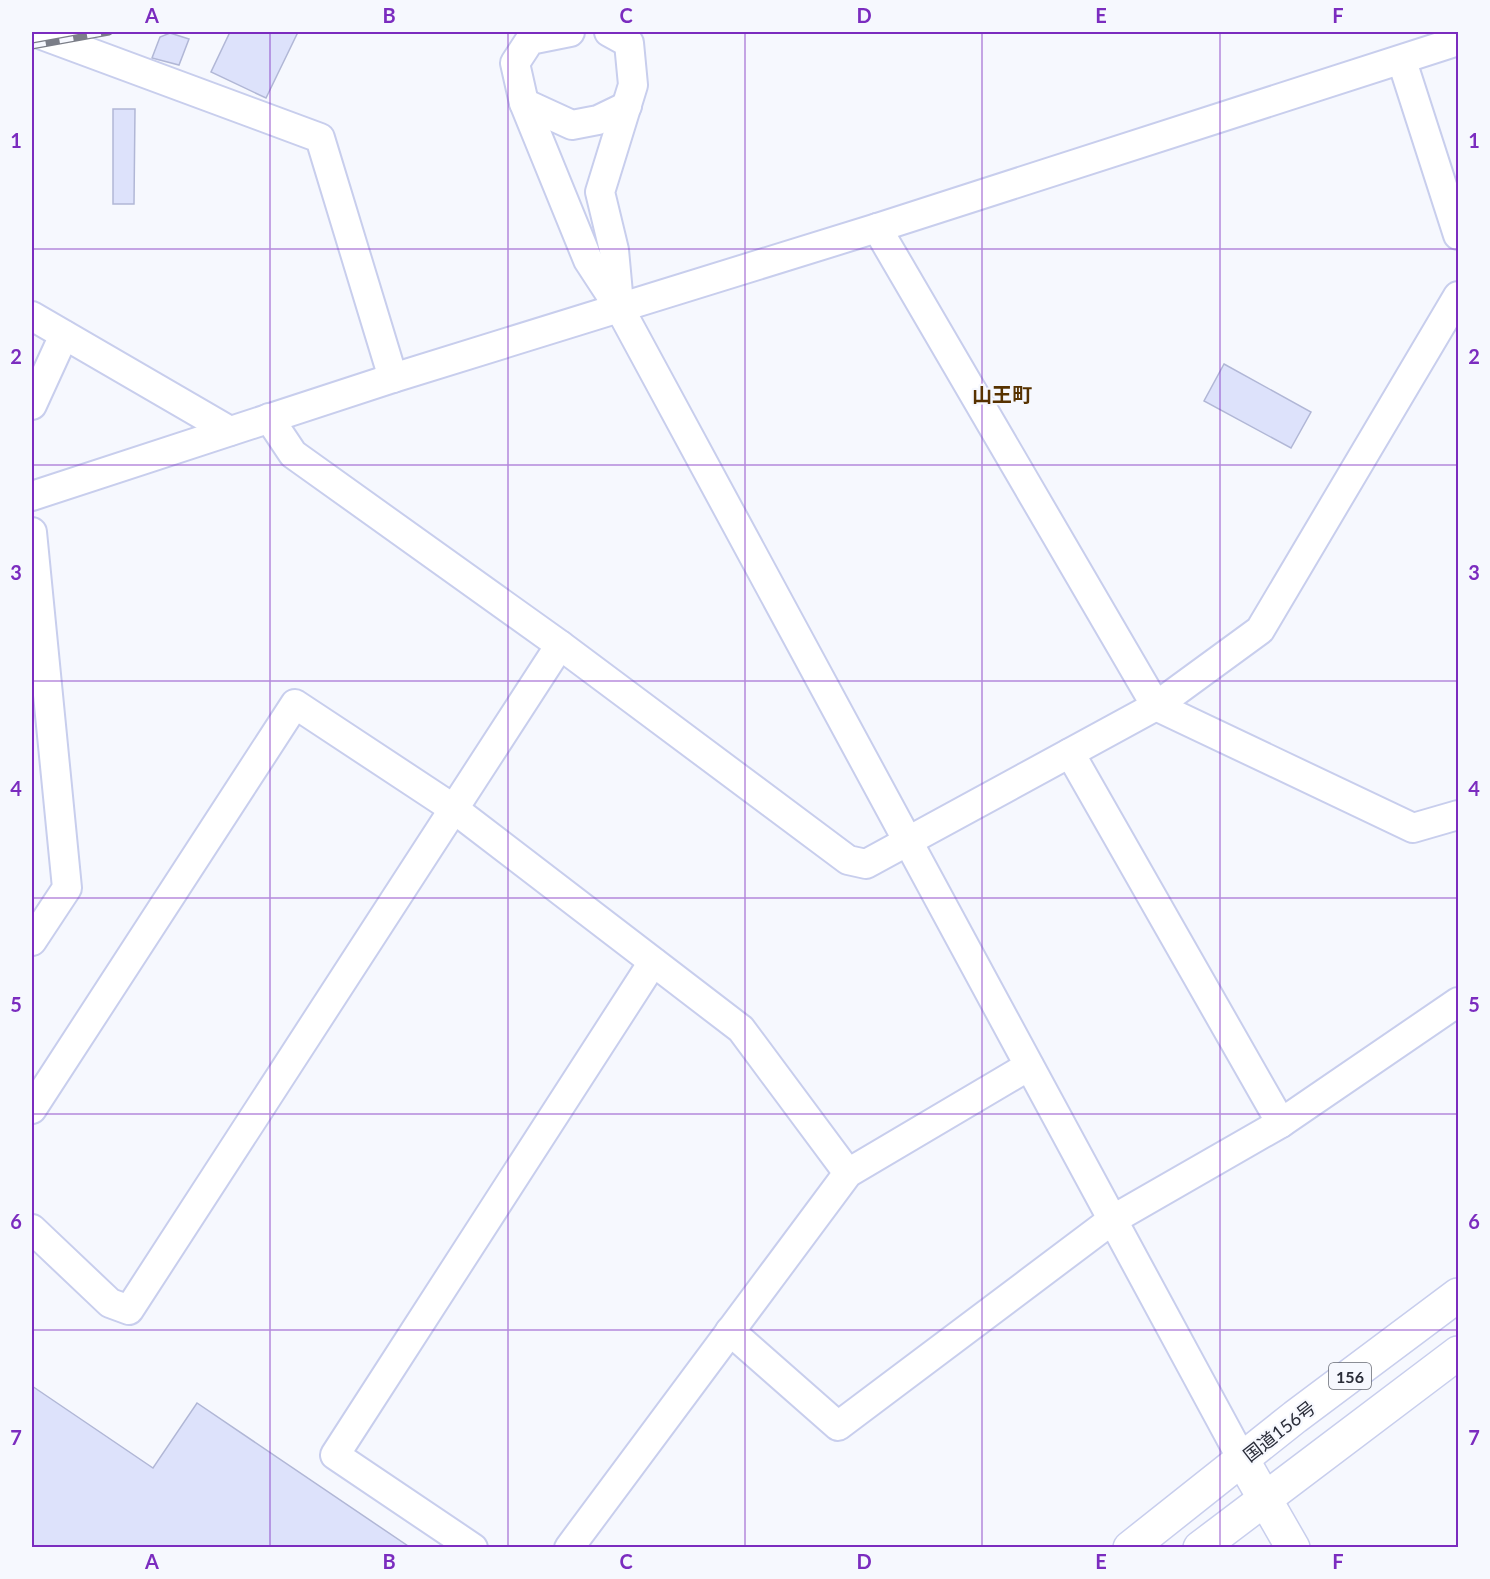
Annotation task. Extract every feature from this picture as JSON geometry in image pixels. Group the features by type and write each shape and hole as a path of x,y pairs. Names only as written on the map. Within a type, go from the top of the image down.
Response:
{"main road":[{"name":"国道156号","path":"1130,1548 1458,1295"},
{"name":"156","path":"1200,1548 1458,1353"},
{"path":"1242,1460 1267,1498 1293,1548"}],"street":[{"path":"34,32 320,138 393,378"},
{"path":"570,32 530,40 515,63 524,103 588,260 620,309 1242,1460"},
{"path":"609,32 629,44 633,86 600,192 614,250 620,309"},
{"path":"32,496 393,378 877,228 1458,41"},
{"path":"1402,60 1458,235"},
{"path":"524,103 572,125 598,120 627,106"},
{"path":"877,228 1156,706 1413,828 1458,815"},
{"path":"269,418 293,454 560,645 848,860 866,864 1156,706 1260,630 1458,296"},
{"path":"32,316 230,431"},
{"path":"32,405 64,335"},
{"path":"32,532 39,684 67,888 32,941"},
{"path":"32,1229 110,1303 129,1310 560,645"},
{"path":"32,1109 295,704 454,809 741,1029 848,1173"},
{"path":"1070,753 1281,1123"},
{"path":"473,1548 335,1455 653,962"},
{"path":"730,1331 838,1426 1112,1220 1281,1123 1458,1002"},
{"path":"569,1548 848,1173 1029,1066"}],"building":[{"path":"230,32 298,32 266,98 211,72"},
{"path":"170,33 189,39 179,65 152,58 160,37"},
{"path":"113,109 135,109 134,204 113,204"},
{"path":"1224,364 1311,412 1291,448 1204,401"},
{"path":"32,1386 153,1468 197,1403 411,1548 32,1548"}],"railway":[{"path":"32,46 109,32"}],"district":[{"name":"山王町","path":"1002,394"}]}
